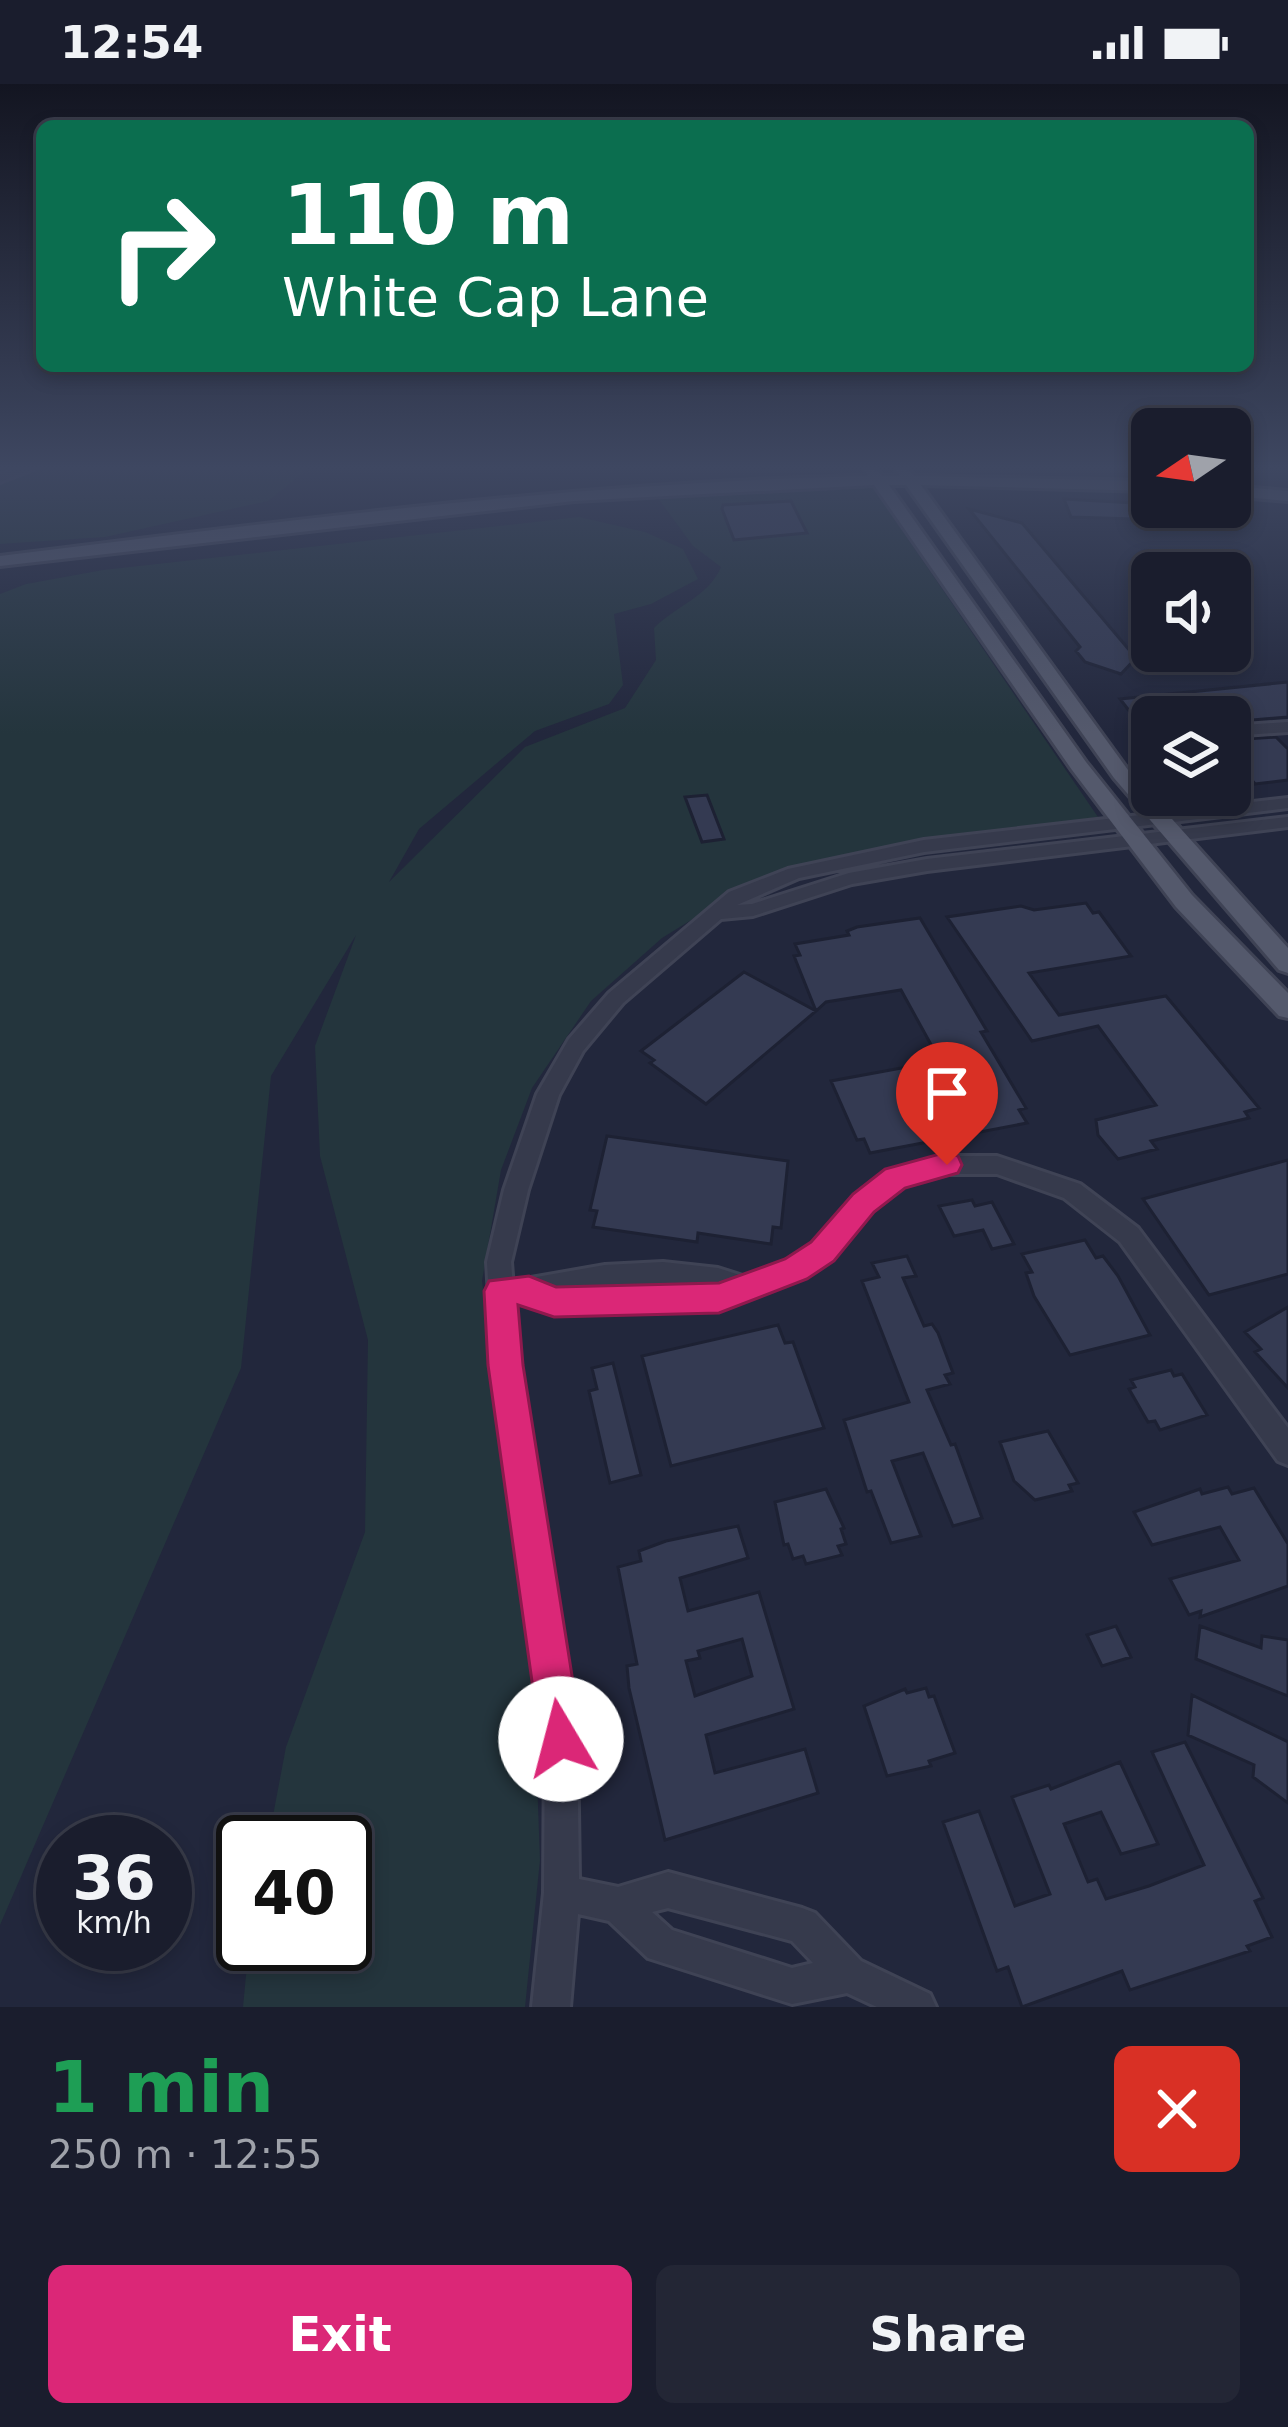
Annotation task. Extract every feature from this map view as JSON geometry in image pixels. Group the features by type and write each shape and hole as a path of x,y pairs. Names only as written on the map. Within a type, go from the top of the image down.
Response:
{"main road":[{"path":"0,561 54,555"},
{"path":"933,555 1184,901 1288,1009"},
{"path":"965,555 1165,829 1288,964"}],"street":[{"path":"1251,730 1288,727"},
{"path":"1165,829 1288,803"},
{"path":"550,2007 562,1893 561,1739 506,1365 515,1291 500,1262 516,1190 548,1094 576,1045 616,998 721,914 753,910 806,890 882,873 1131,832 1288,822"},
{"path":"515,1291 554,1302 719,1298 796,1269 822,1252 863,1203 896,1178 964,1163 1023,1171 1072,1191 1129,1235 1288,1451"},
{"path":"562,1893 618,1905 668,1890 802,1926 848,1974 917,2007"},
{"path":"618,1905 661,1945 792,1986 848,1974"}],"shaded area":[{"path":"240,555 686,555 698,579 651,604 614,614 623,685 609,704 535,731 419,829 389,882 525,747 625,708 656,660 654,628 721,567 705,555 919,555 1098,817 810,866 722,901 662,938 591,1001 532,1088 501,1170 482,1281 533,1669 540,1860 525,2007 243,2007 246,1971 372,1971 372,1815 273,1815 286,1747 365,1532 368,1340 320,1156 315,1046 356,935 271,1076 241,1368 48,1815 36,1815 36,1842 0,1925 0,594 26,584 103,570"}],"building":[{"path":"1006,555 1049,555 1131,652 1131,663 1121,674 1085,662 1076,651 1080,647"},
{"path":"1288,682 1288,717 1251,720 1251,696 1150,696"},
{"path":"1276,737 1288,749 1288,780 1255,784 1251,739"},
{"path":"707,795 724,839 702,842 685,797"},
{"path":"1086,903 1093,913 1099,912 1131,956 1029,973 1059,1015 1166,996 1259,1108 1245,1112 1249,1118 1151,1141 1157,1149 1118,1159 1098,1135 1096,1120 1156,1105 1098,1026 1032,1041 947,917"},
{"path":"920,918 987,1031 981,1032 1026,1108 1019,1110 1027,1123 870,1153 864,1139 857,1140 831,1081 940,1061 901,990 826,1002 816,1011 794,956 800,955 795,944 849,935 847,931 857,927"},
{"path":"744,972 816,1011 706,1104 650,1063 654,1060 641,1051"},
{"path":"607,1136 788,1161 781,1228 773,1227 771,1244 698,1233 697,1242 593,1227 597,1211 590,1210"},
{"path":"1288,1160 1288,1274 1209,1295 1143,1199"},
{"path":"972,1200 975,1206 992,1202 1014,1244 992,1249 983,1230 954,1236 939,1206"},
{"path":"1085,1240 1096,1258 1103,1256 1118,1276 1150,1335 1070,1355 1034,1296 1026,1273 1032,1272 1022,1254"},
{"path":"907,1256 916,1276 903,1278 924,1326 932,1324 938,1333 953,1373 945,1375 950,1384 927,1390 951,1445 955,1444 982,1518 953,1526 923,1453 892,1461 921,1536 891,1543 871,1491 867,1492 844,1420 909,1402 862,1281 879,1277 872,1263"},
{"path":"1288,1307 1288,1388 1255,1352 1261,1349 1245,1332"},
{"path":"778,1325 785,1343 793,1342 824,1428 671,1466 642,1356"},
{"path":"613,1363 641,1475 610,1483 589,1391 597,1389 592,1368"},
{"path":"1171,1370 1174,1376 1182,1374 1207,1415 1160,1430 1155,1421 1148,1422 1129,1389 1135,1387 1131,1380"},
{"path":"1048,1431 1078,1483 1069,1485 1072,1491 1035,1500 1014,1481 1000,1442"},
{"path":"1228,1487 1232,1494 1254,1488 1288,1544 1288,1586 1200,1617 1201,1611 1189,1615 1170,1579 1239,1560 1220,1527 1152,1545 1134,1512 1200,1489 1202,1494"},
{"path":"826,1489 846,1544 838,1546 842,1555 806,1564 803,1556 793,1559 788,1544 784,1545 775,1502"},
{"path":"738,1526 748,1558 680,1578 688,1611 759,1592 794,1709 706,1735 715,1773 805,1749 818,1793 665,1840 629,1688 627,1666 637,1664 618,1567 641,1561 639,1551","holes":["742,1639 752,1676 695,1696 686,1661 700,1658 698,1651"]},
{"path":"1116,1626 1131,1657 1102,1666 1087,1635"},
{"path":"1200,1626 1261,1648 1262,1636 1288,1640 1288,1696 1196,1659"},
{"path":"926,1688 929,1697 934,1696 955,1753 929,1761 931,1766 887,1776 864,1706 905,1689 907,1693"},
{"path":"1192,1695 1288,1742 1288,1803 1253,1777 1254,1765 1188,1735"},
{"path":"1185,1742 1263,1898 1255,1901 1272,1937 1247,1946 1250,1951 1130,1990 1122,1971 1022,2007 1008,1967 997,1971 943,1822 979,1811 1015,1906 1050,1894 1012,1797 1049,1785 1051,1789 1120,1762 1158,1844 1121,1854 1101,1812 1064,1824 1088,1882 1097,1879 1106,1899 1149,1886 1204,1865 1152,1752"}],"route":[{"path":"561,1739 506,1365 500,1291 529,1290 554,1302 719,1298 796,1269 822,1252 863,1203 896,1178 947,1165"}]}
